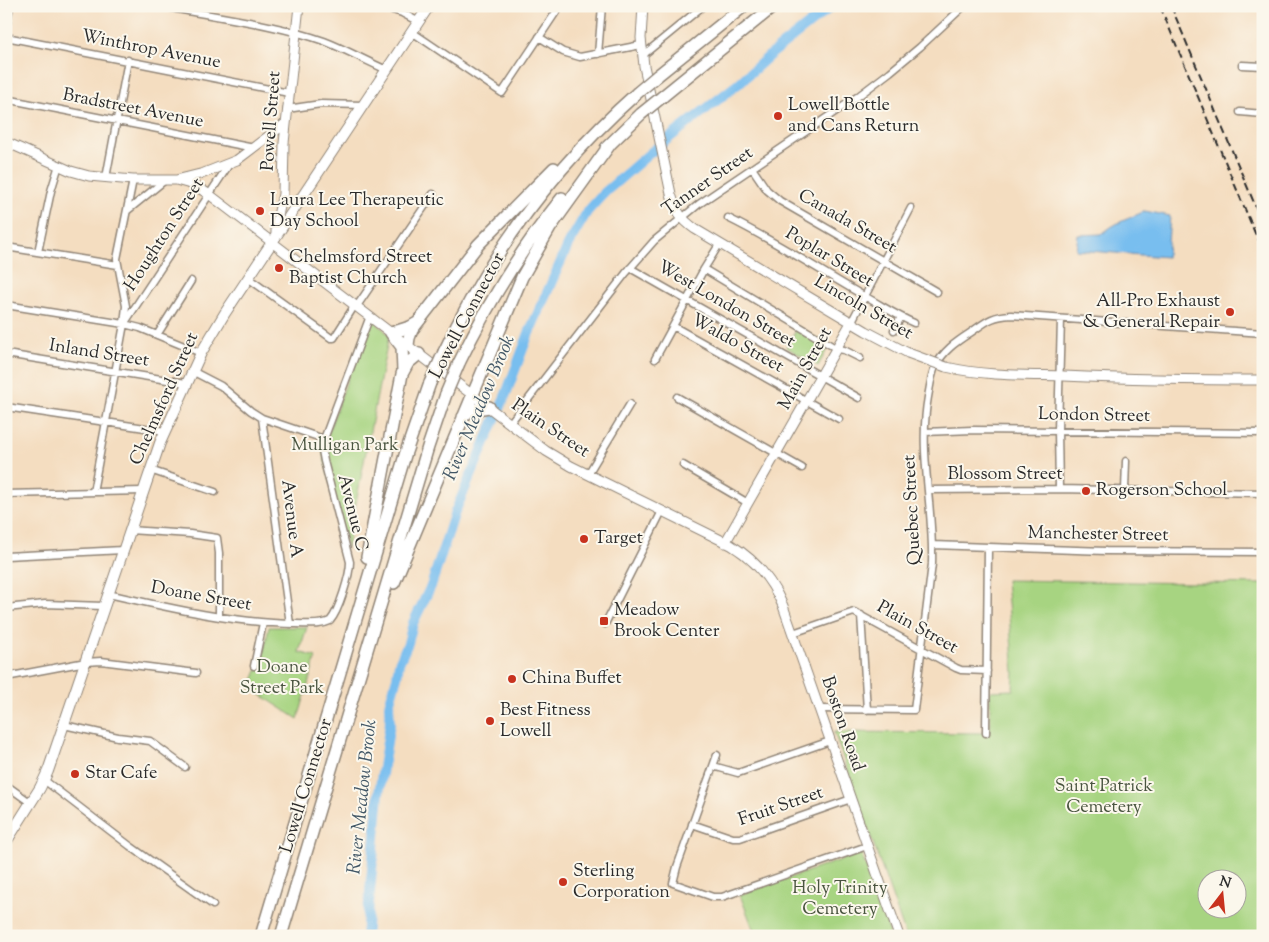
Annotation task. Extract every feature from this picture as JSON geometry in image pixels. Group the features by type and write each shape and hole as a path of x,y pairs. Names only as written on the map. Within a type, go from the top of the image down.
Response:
{"highway":[{"name":"Lowell Connector","path":"261,936 406,452 430,383 478,286 526,214 570,160 637,93 744,6"},
{"name":"Lowell Connector","path":"281,936 428,447 446,394 459,364 491,302 552,210 611,143 641,114 774,6"},
{"path":"408,345 410,335 420,320 466,259 487,235 585,136 615,114"},
{"path":"371,638 517,287 531,258 550,228 611,143"},
{"path":"352,632 402,374 402,347 391,332 410,327 420,320"},
{"path":"402,374 408,363 419,354"},
{"path":"463,417 470,410 489,406"}],"main road":[{"name":"Chelmsford Street","path":"6,842 44,780 86,662 103,606 150,470 165,431 201,353 248,278 429,6"}],"street":[{"path":"6,27 10,6"},
{"path":"162,6 296,34 325,42 386,70"},
{"name":"Powell Street","path":"274,240 284,194 283,152 299,6"},
{"path":"380,6 402,13 419,22"},
{"path":"412,32 502,93 560,6"},
{"path":"598,54 602,6"},
{"path":"643,6 642,56 671,194 681,218"},
{"path":"642,56 703,6"},
{"name":"Tanner Street","path":"507,420 654,241 681,218 857,97 890,72 964,6"},
{"name":"Winthrop Avenue","path":"6,37 289,93"},
{"path":"540,37 563,52 584,57 641,45"},
{"path":"106,178 128,60"},
{"path":"1242,65 1263,66"},
{"name":"Bradstreet Avenue","path":"6,99 254,148"},
{"path":"287,109 321,104 363,105"},
{"path":"1240,112 1263,115"},
{"path":"6,142 80,174 106,178 164,181 204,173 230,163 254,148 286,123"},
{"name":"Houghton Street","path":"124,324 230,163"},
{"path":"38,252 51,191 59,165"},
{"name":"Canada Street","path":"752,168 767,190 780,201 937,292"},
{"path":"93,492 124,324 126,306 118,264 118,252 133,180"},
{"name":"Plain Street","path":"176,180 194,185 210,194 274,240 356,306 559,459 725,543"},
{"path":"126,211 164,181"},
{"path":"248,278 331,338 334,338 433,194"},
{"name":"Main Street","path":"725,543 852,321 911,208"},
{"name":"Lincoln Street","path":"681,218 695,229 852,321 908,352 946,367 980,373 1137,379 1263,380"},
{"name":"Poplar Street","path":"728,218 760,234 914,323"},
{"path":"655,359 720,243"},
{"path":"6,247 118,264"},
{"name":"West London Street","path":"630,268 859,398"},
{"path":"704,269 836,349 844,350 860,358"},
{"path":"157,335 190,281"},
{"path":"6,305 124,324 201,353"},
{"name":"Quebec Street","path":"867,710 914,710 930,587 933,545 925,432 926,406 936,365 953,344 996,316 1011,315 1263,334"},
{"name":"Avenue C","path":"290,624 319,624 330,621 336,612 350,566 322,450 324,439 370,316"},
{"path":"894,330 901,317"},
{"path":"1059,489 1058,430 1061,319"},
{"name":"Waldo Street","path":"673,326 839,419"},
{"name":"Inland Street","path":"6,354 186,383"},
{"path":"192,371 221,386 262,418 324,439"},
{"path":"677,397 802,468"},
{"path":"588,474 630,404"},
{"path":"6,407 165,431"},
{"name":"Avenue A","path":"262,418 290,624"},
{"name":"London Street","path":"925,432 1058,430 1263,433"},
{"path":"1125,490 1126,461"},
{"path":"683,466 748,503"},
{"path":"150,470 215,492"},
{"name":"Blossom Street","path":"928,490 1059,489 1263,493"},
{"path":"6,494 143,491"},
{"path":"605,624 662,511"},
{"path":"129,530 190,534 217,538 220,553 219,615"},
{"name":"Boston Road","path":"725,543 756,563 779,596 899,936"},
{"name":"Manchester Street","path":"933,545 988,548 1263,552"},
{"path":"986,733 988,548"},
{"path":"6,556 123,550"},
{"name":"Doane Street","path":"108,594 167,607 263,623 290,624"},
{"path":"6,608 33,604 103,606"},
{"path":"793,633 852,613 861,615 867,710 819,709"},
{"name":"Plain Street","path":"861,615 961,670 987,671"},
{"path":"254,666 263,623"},
{"path":"6,677 86,662 101,661 196,674"},
{"path":"64,725 118,737 150,741 185,767"},
{"path":"712,766 738,773 830,742"},
{"path":"717,755 673,883 713,897 722,897 867,846"},
{"path":"44,780 188,888 214,904"},
{"path":"6,784 31,803"},
{"name":"Fruit Street","path":"692,824 734,838 740,838 851,799"}],"green space":[{"name":"Mulligan Park","path":"370,316 389,335 347,548 322,450"},
{"path":"798,327 829,346 818,366 786,347"},
{"name":"Saint Patrick Cemetery","path":"1006,580 1263,584 1263,936 906,936 834,732 990,733 990,691 1013,690 1014,672"},
{"name":"Doane Street Park","path":"269,627 307,627 299,652 316,657 298,719 250,688 263,656"},
{"name":"Holy Trinity Cemetery","path":"861,853 891,936 756,936 740,895"}],"water":[{"path":"1145,211 1170,216 1167,257 1076,250 1078,235 1102,234 1117,224"}],"waterway":[{"name":"River Meadow Brook","path":"366,936 379,793 390,723 389,705 399,663 408,643 413,623 431,586 455,512 506,394 529,333 569,243 587,212 604,193 650,153 738,84 770,55 832,6"}],"railway":[{"path":"1160,6 1263,248"},
{"path":"1171,6 1263,224"}],"place":[{"name":"Lowell Bottle and Cans Return","path":"778,116"},
{"name":"Laura Lee Therapeutic Day School","path":"260,211"},
{"name":"Chelmsford Street Baptist Church","path":"279,268"},
{"name":"All-Pro Exhaust & General Repair","path":"1230,312"},
{"name":"Rogerson School","path":"1086,491"},
{"name":"Target","path":"584,539"},
{"name":"Meadow Brook Center","path":"604,621"},
{"name":"China Buffet","path":"512,679"},
{"name":"Best Fitness Lowell","path":"490,721"},
{"name":"Star Cafe","path":"75,774"},
{"name":"Sterling Corporation","path":"563,882"}]}
